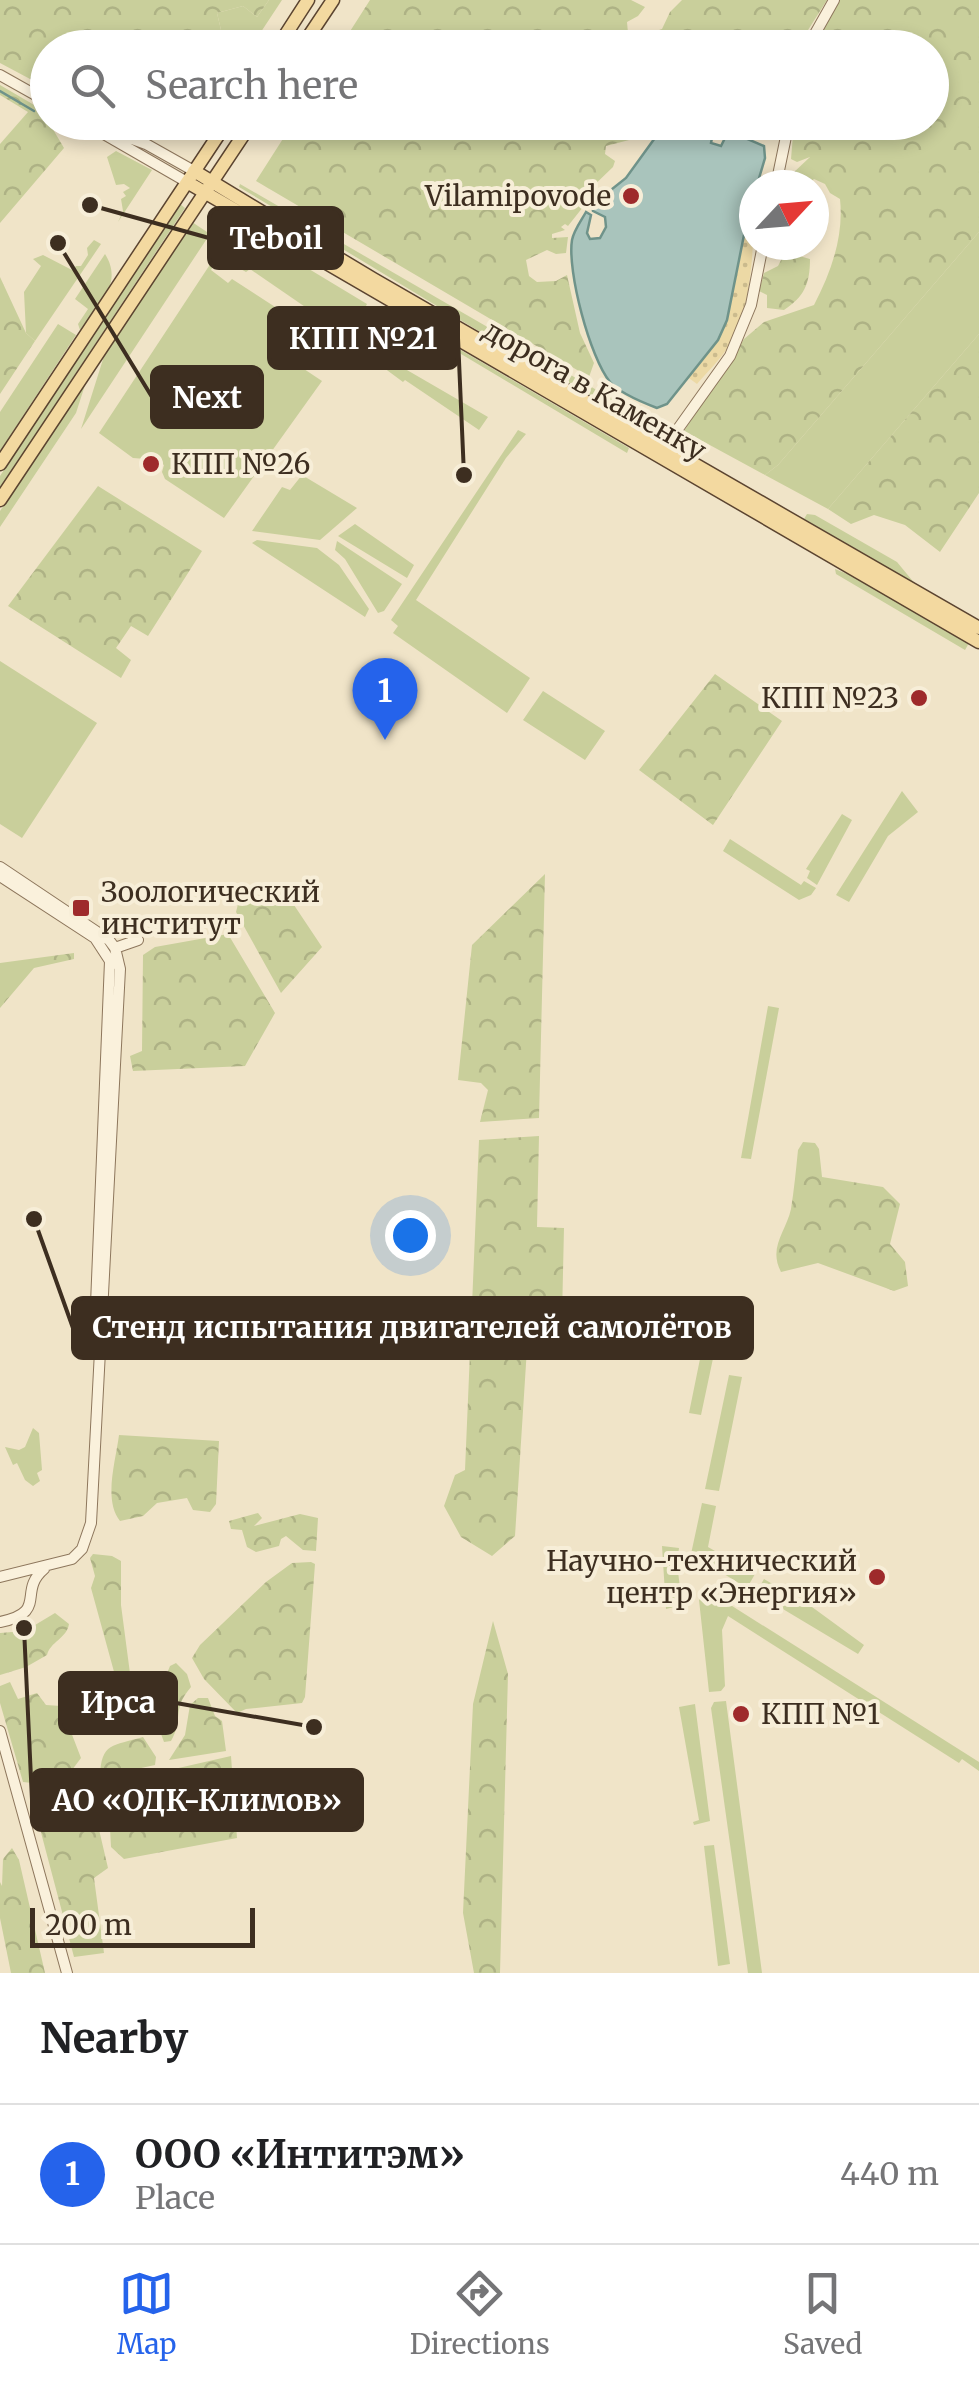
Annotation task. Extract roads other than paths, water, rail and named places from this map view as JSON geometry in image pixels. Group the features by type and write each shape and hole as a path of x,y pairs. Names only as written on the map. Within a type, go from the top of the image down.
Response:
{"main road":[{"path":"289,30 308,0"},
{"path":"313,30 333,0"},
{"path":"0,464 216,140"},
{"path":"0,500 240,140"},
{"name":"дорога в Каменку","path":"191,177 979,628"},
{"name":"дорога в Каменку","path":"209,187 979,642"}],"street":[{"path":"817,30 834,0"},
{"path":"0,75 30,92"},
{"name":"дорога в Каменку","path":"135,140 191,177"},
{"path":"779,170 785,140"},
{"path":"665,447 730,356 750,305 759,260"},
{"path":"0,867 102,934 120,969 98,1330 91,1523 78,1554 44,1569 5,1576"},
{"path":"0,876 109,947 138,940"},
{"path":"0,1622 18,1619 28,1611 34,1578 44,1569"},
{"path":"5,1576 20,1578 32,1591"},
{"path":"0,1732 67,1973"}],"water":[{"path":"653,140 712,140 721,146 724,140 750,140 764,146 761,170 739,170 739,260 727,320 718,340 667,404 657,408 610,382 595,354 582,314 571,254 573,236 586,212 591,215 587,233 590,239 600,238 606,227 605,217 593,211 592,205 626,178"}],"waterway":[{"path":"0,91 30,109"}],"place":[{"name":"Vilamipovode","path":"631,196"},
{"name":"Teboil","path":"90,205"},
{"name":"Next","path":"58,243"},
{"name":"КПП №26","path":"151,464"},
{"name":"КПП №21","path":"464,475"},
{"name":"КПП №23","path":"919,698"},
{"name":"ООО «Интитэм»","path":"385,740"},
{"name":"Зоологический институт","path":"81,908"},
{"name":"Стенд испытания двигателей самолётов","path":"34,1219"},
{"name":"Научно-технический центр «Энергия»","path":"877,1577"},
{"name":"АО «ОДК-Климов»","path":"24,1628"},
{"name":"КПП №1","path":"741,1714"},
{"name":"Ирса","path":"314,1727"}]}
